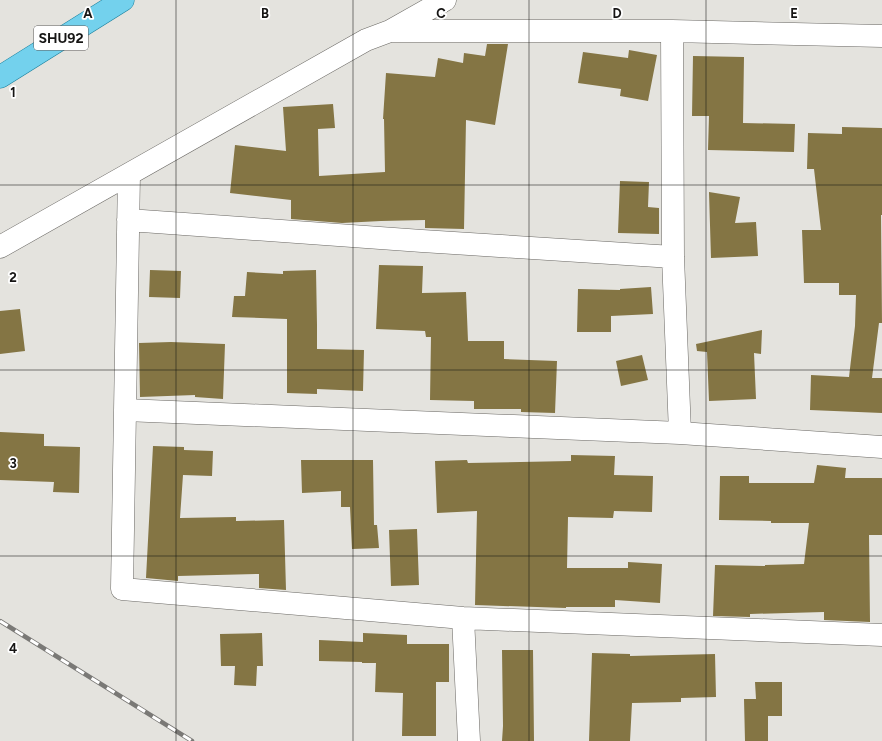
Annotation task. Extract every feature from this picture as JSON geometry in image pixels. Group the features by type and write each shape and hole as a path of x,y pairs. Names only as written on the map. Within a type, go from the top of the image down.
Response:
{"main road":[{"name":"SHU92","path":"0,77 122,0"}],"street":[{"path":"0,247 366,40 390,31 445,0"},
{"path":"390,31 672,31 882,36"},
{"path":"672,31 673,257 680,434"},
{"path":"129,174 122,589 463,618 882,635"},
{"path":"128,220 414,241 673,257"},
{"path":"125,410 680,434 882,447"},
{"path":"463,618 469,741"}],"building":[{"path":"487,44 508,44 495,125 466,120 464,229 425,228 425,220 342,223 291,219 291,200 230,193 235,145 286,151 283,107 333,104 335,128 318,129 319,176 385,172 383,119 386,73 435,77 438,58 463,63 464,53 485,56"},
{"path":"629,50 657,55 648,101 620,96 621,89 578,83 583,52 628,58"},
{"path":"693,56 744,57 743,123 795,124 794,152 708,150 709,116 692,116"},
{"path":"842,127 882,128 882,323 879,323 872,378 882,378 882,413 810,410 811,375 849,377 855,326 856,295 839,295 839,283 804,283 802,230 821,230 814,169 807,169 808,133 842,134"},
{"path":"620,181 649,182 648,207 659,208 659,234 618,233"},
{"path":"709,192 740,197 735,223 756,222 758,256 711,258"},
{"path":"379,265 423,266 422,293 466,292 468,341 504,341 504,359 557,361 555,413 521,412 521,409 474,409 474,401 430,400 431,337 426,337 425,331 376,329"},
{"path":"150,270 181,271 180,298 149,297"},
{"path":"316,270 317,349 364,350 363,391 317,389 317,394 287,393 287,319 232,317 234,296 245,296 247,272 283,274 283,271"},
{"path":"651,287 653,314 611,316 611,332 577,332 578,289 620,290"},
{"path":"20,309 25,351 0,354 0,311"},
{"path":"762,330 761,354 754,353 756,399 709,401 707,352 697,351 696,344"},
{"path":"171,342 225,344 223,399 195,397 195,395 140,397 139,343"},
{"path":"642,355 648,380 621,386 616,361"},
{"path":"0,432 44,434 44,446 80,447 79,493 53,492 54,482 0,480"},
{"path":"153,446 184,447 184,450 213,451 212,476 183,475 180,518 236,517 236,521 284,520 286,590 259,588 259,574 178,576 178,581 146,578"},
{"path":"571,455 615,456 614,475 653,476 652,512 614,511 613,518 568,517 567,568 628,568 628,562 662,564 660,603 615,600 615,607 566,608 475,605 477,511 437,513 435,461 467,460 468,463 571,461"},
{"path":"301,460 373,460 374,525 377,525 379,548 352,549 350,507 341,507 341,491 302,493"},
{"path":"817,465 846,468 845,478 882,478 882,535 869,535 870,622 824,620 824,612 750,614 750,617 713,616 715,565 765,566 804,564 809,523 771,523 771,521 719,520 720,476 749,476 749,483 814,483"},
{"path":"417,529 419,585 391,586 389,530"},
{"path":"262,633 263,666 257,666 256,686 234,685 235,666 221,666 220,634"},
{"path":"363,633 407,635 407,644 449,644 449,682 436,682 436,736 402,736 403,693 375,692 376,663 319,661 319,640 363,642"},
{"path":"502,650 533,650 534,741 502,741"},
{"path":"592,653 630,654 630,656 715,654 716,697 681,698 681,702 632,703 630,741 589,741"},
{"path":"755,682 782,682 782,716 768,716 768,741 745,741 744,699 756,699"}],"railway":[{"path":"0,621 192,741"}]}
